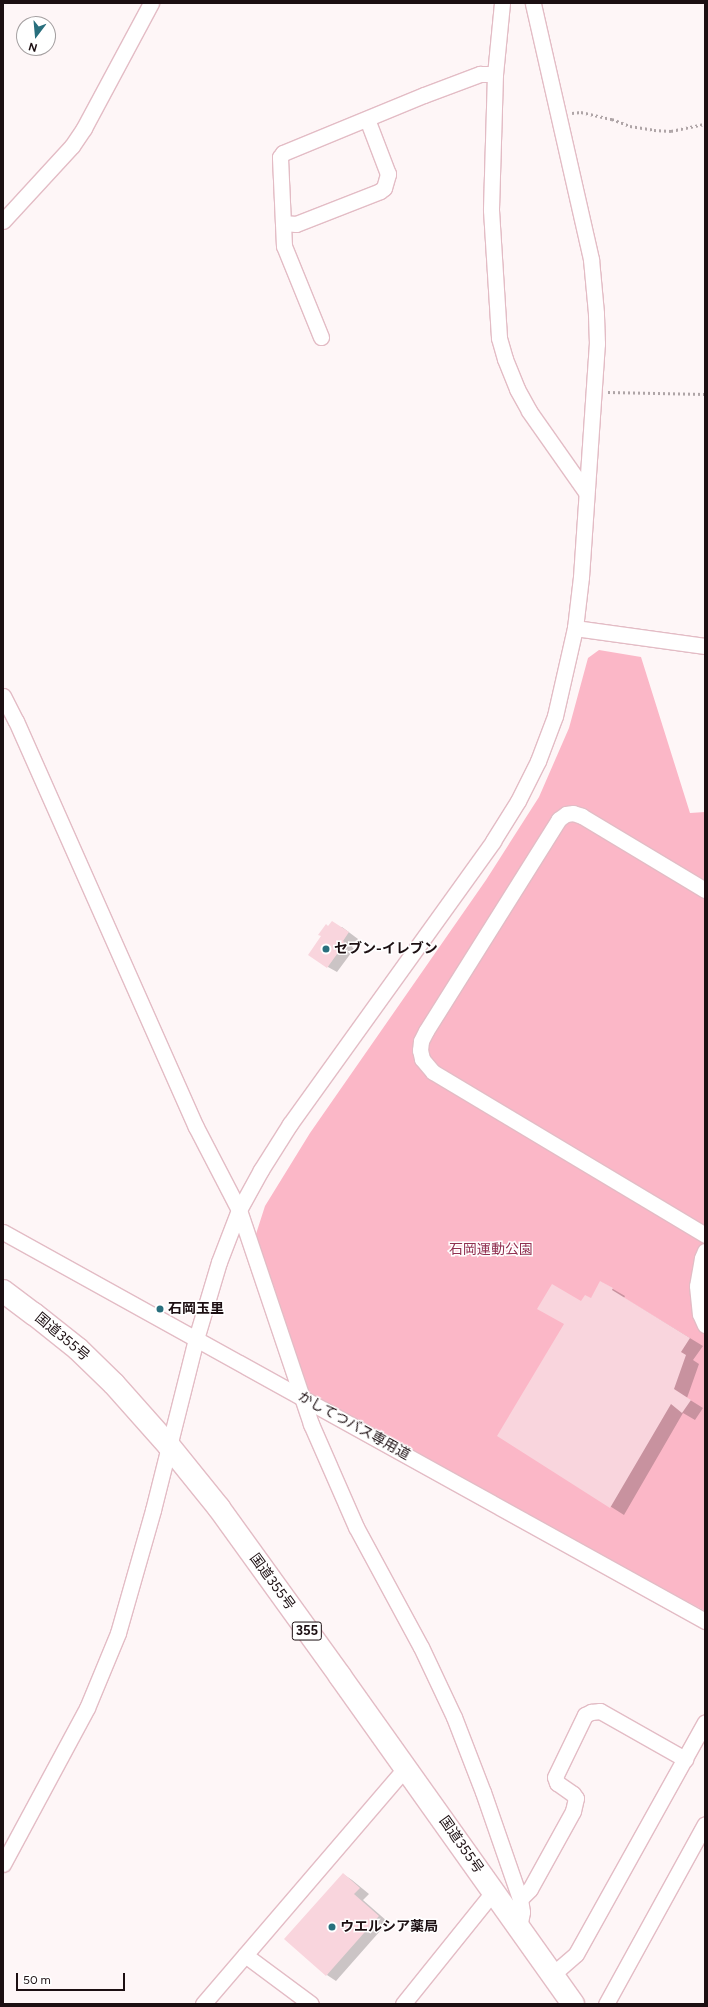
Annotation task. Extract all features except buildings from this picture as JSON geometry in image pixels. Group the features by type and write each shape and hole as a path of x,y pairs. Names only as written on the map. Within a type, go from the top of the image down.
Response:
{"highway":[{"name":"国道355号","path":"3,1291 78,1349 114,1384 169,1446 218,1508 406,1767 572,2003"}],"street":[{"path":"3,221 72,146 151,3"},
{"path":"502,3 495,74 491,210 499,338 517,390 529,411 586,492"},
{"path":"3,1864 87,1708 111,1651 128,1605 196,1339 219,1262 240,1210 261,1170 290,1124 493,841 518,801 538,761 554,716 575,628 581,577 597,344 591,259 533,3"},
{"path":"321,336 287,254 282,223 279,163 283,153 480,74 495,74"},
{"path":"282,223 296,224 380,191 384,188 388,174 367,119"},
{"path":"575,628 705,646"},
{"path":"3,696 16,722 196,1127 240,1210 304,1398 311,1424 356,1527 420,1647 454,1717 483,1792 520,1899 522,1912 519,1928"},
{"path":"705,890 582,816 573,813 566,814 559,819 426,1031 421,1041 420,1050 422,1059 433,1072 705,1235"},
{"name":"かしてつバス専用道","path":"3,1232 705,1621"},
{"path":"705,1251 702,1258 697,1286 700,1314 705,1325"},
{"path":"520,1899 530,1889 573,1811 576,1798 573,1794 557,1783 555,1777 586,1716 591,1712 600,1711 685,1759"},
{"path":"553,1974 576,1954 705,1722"},
{"path":"203,2004 406,1767"},
{"path":"606,2004 705,1824"},
{"path":"403,2004 493,1892"},
{"path":"245,1955 311,2004"}],"path":[{"path":"559,114 581,112 612,119 630,126 654,130 671,131 705,124"},
{"path":"594,392 705,394"}],"green space":[{"name":"石岡運動公園","path":"599,650 641,657 690,813 705,812 705,1611 586,1548 310,1394 256,1234 265,1206 310,1133 486,880 539,797 569,728 588,658"}],"place":[{"name":"セブン-イレブン","path":"326,949"},
{"name":"石岡玉里","path":"160,1309"},
{"name":"ウエルシア薬局","path":"332,1927"}]}
